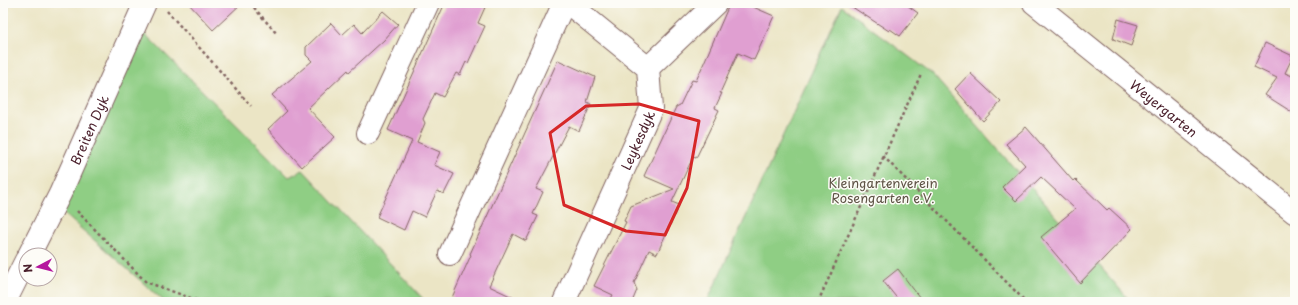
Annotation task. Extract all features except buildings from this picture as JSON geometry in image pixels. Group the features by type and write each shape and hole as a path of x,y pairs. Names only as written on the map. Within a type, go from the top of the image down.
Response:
{"street":[{"path":"368,133 428,3"},
{"path":"450,254 564,3"},
{"path":"568,3 648,68 716,3"},
{"name":"Weyergarten","path":"1034,3 1295,213"},
{"name":"Breiten Dyk","path":"33,247 155,6"},
{"name":"Leykesdyk","path":"564,302 651,108 648,68"},
{"path":"5,302 18,276"}],"path":[{"path":"250,3 277,34"},
{"path":"155,6 251,106"},
{"path":"818,302 921,74"},
{"path":"883,156 1026,302"},
{"path":"60,194 146,282 202,302"}],"highlighted area":[{"path":"639,104 699,121 687,188 665,235 626,231 564,205 550,133 586,106"}],"green space":[{"name":"Kleingartenverein Rosengarten e.V.","path":"842,6 933,75 1131,302 707,302"},
{"path":"142,31 289,177 303,170 426,302 165,302 62,212"}]}
